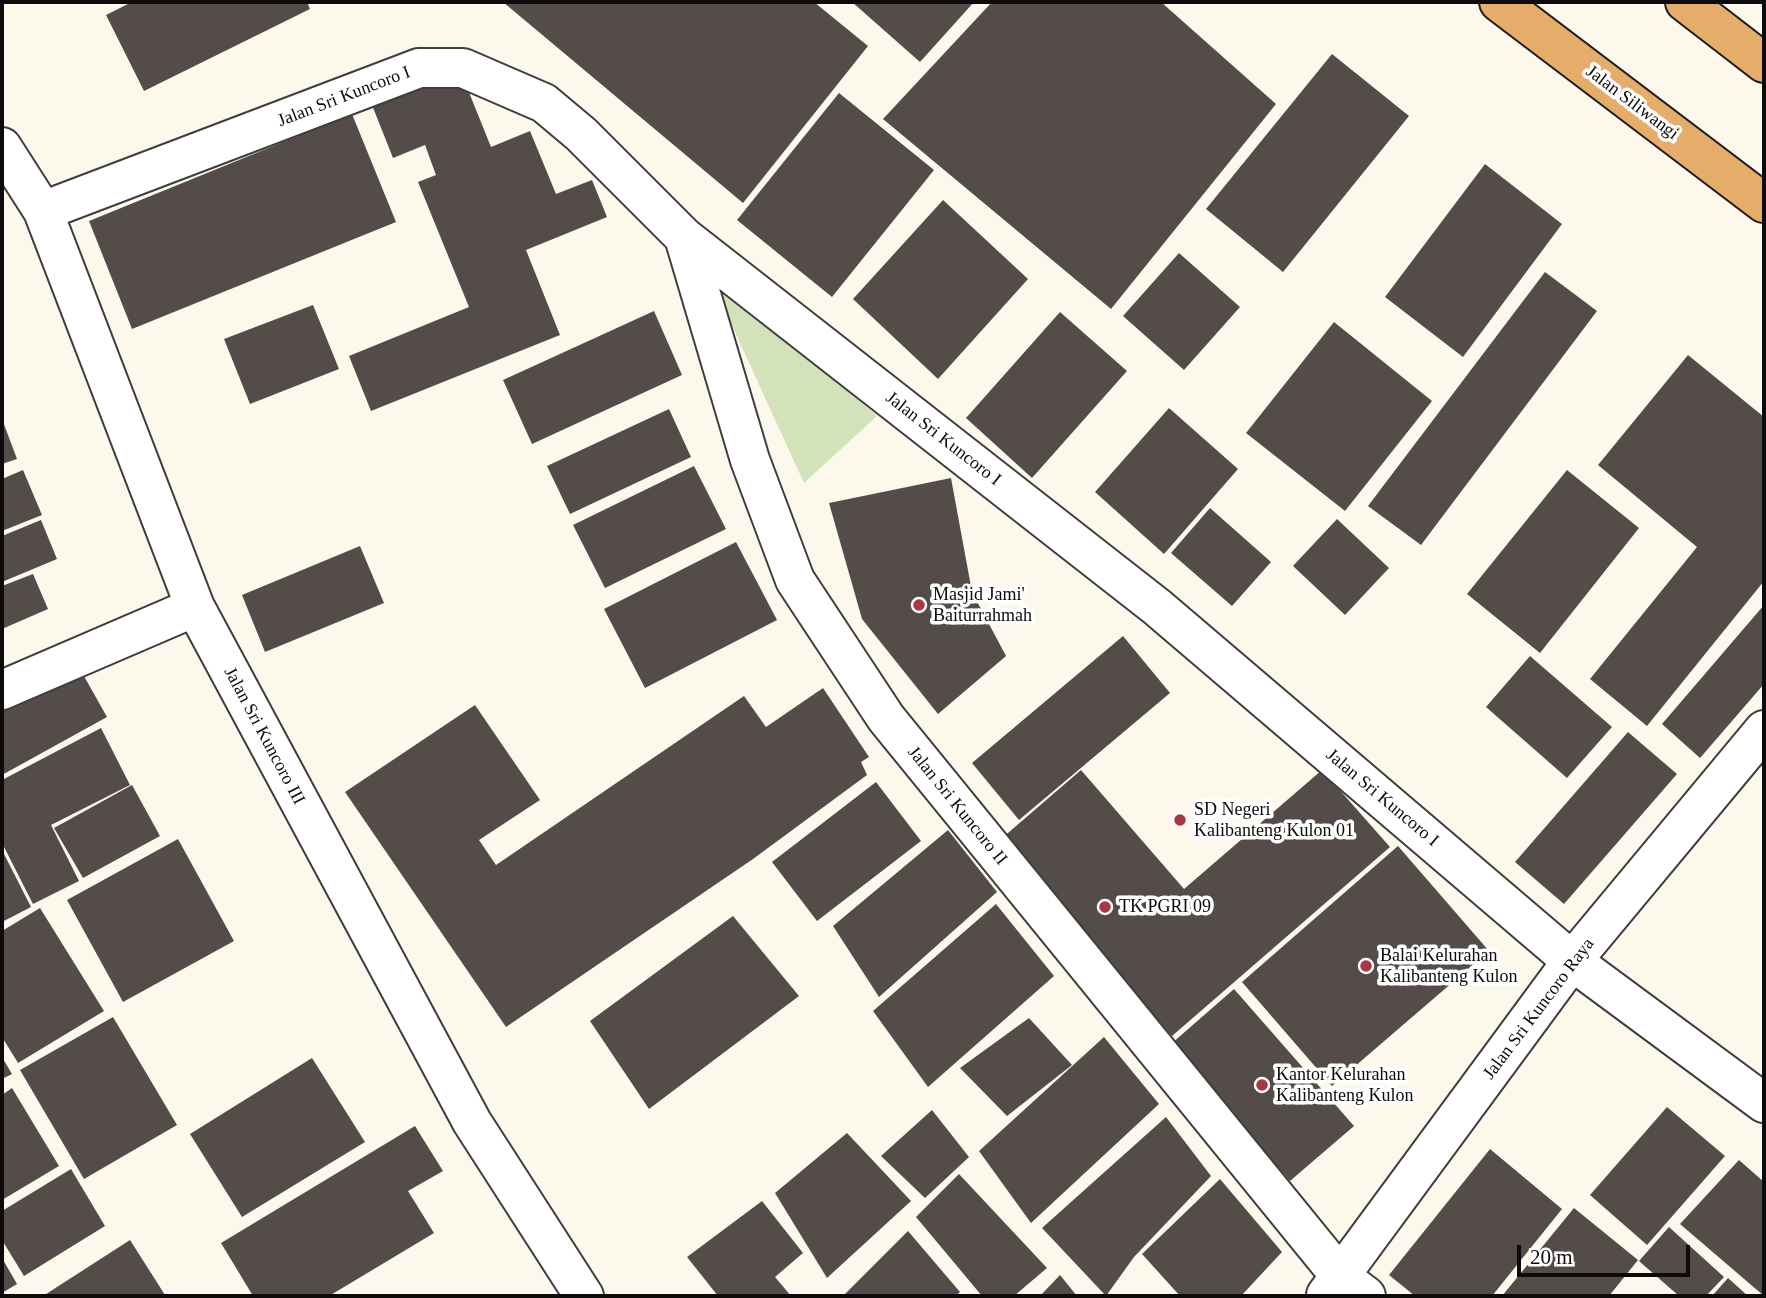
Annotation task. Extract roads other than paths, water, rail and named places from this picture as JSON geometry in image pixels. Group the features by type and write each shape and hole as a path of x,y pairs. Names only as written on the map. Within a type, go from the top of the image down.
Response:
{"highway":[{"name":"Jalan Siliwangi","path":"1500,2 1764,203"},
{"path":"1685,2 1764,63"}],"street":[{"name":"Jalan Sri Kuncoro I","path":"43,211 419,68 463,68 544,103 581,134 684,237 1157,607 1572,961 1764,1103"},
{"name":"Jalan Sri Kuncoro III","path":"2,147 43,211 195,607 472,1122 584,1296"},
{"name":"Jalan Sri Kuncoro II","path":"684,237 750,460 795,580 886,718 1344,1290"},
{"path":"2,690 195,607"},
{"name":"Jalan Sri Kuncoro Raya","path":"1344,1290 1572,961 1764,730"}],"place":[{"name":"Masjid Jami' Baiturrahmah","path":"919,605"},
{"name":"SD Negeri Kalibanteng Kulon 01","path":"1180,820"},
{"name":"TK PGRI 09","path":"1105,907"},
{"name":"Balai Kelurahan Kalibanteng Kulon","path":"1366,966"},
{"name":"Kantor Kelurahan Kalibanteng Kulon","path":"1262,1085"}]}
